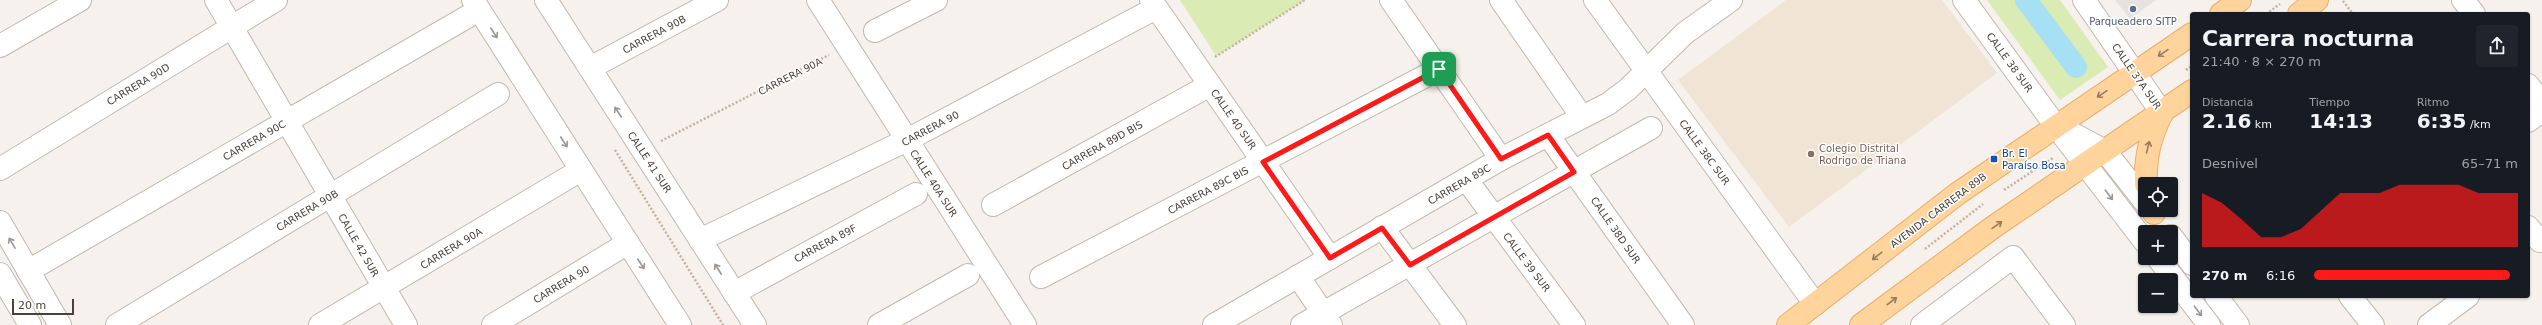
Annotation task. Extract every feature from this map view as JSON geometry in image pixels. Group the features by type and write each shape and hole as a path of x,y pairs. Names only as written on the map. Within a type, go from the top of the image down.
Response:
{"main road":[{"path":"2224,12 2240,0"},
{"path":"2302,12 2317,0"},
{"name":"AVENIDA CARRERA 89B","path":"1788,325 1957,194 2055,125 2190,35"},
{"path":"1861,325 1992,228 2190,92"},
{"path":"2146,177 2146,155 2152,133 2162,113"}],"street":[{"path":"0,46 80,0"},
{"name":"CALLE 42 SUR","path":"216,0 406,325"},
{"name":"CARRERA 90D","path":"0,169 276,0"},
{"name":"CALLE 41 SUR","path":"546,0 755,325"},
{"name":"CARRERA 90B","path":"590,68 717,0"},
{"name":"CALLE 40A SUR","path":"818,0 1025,325"},
{"path":"875,31 936,0"},
{"path":"1391,0 1501,159"},
{"path":"1501,0 1582,117"},
{"name":"CALLE 38C SUR","path":"1595,0 1816,304"},
{"name":"CALLE 38 SUR","path":"1964,0 2055,125 2138,233"},
{"name":"CALLE 37A SUR","path":"2084,0 2162,113"},
{"path":"2463,0 2472,12"},
{"name":"CARRERA 89C","path":"1214,325 1501,159 1618,97 1685,33 1720,3"},
{"name":"CALLE 40 SUR","path":"1154,4 1330,258"},
{"name":"CARRERA 90","path":"700,240 907,140 1154,4"},
{"path":"476,5 680,325"},
{"name":"CARRERA 90C","path":"28,270 286,121 476,5"},
{"name":"CARRERA 89C BIS","path":"1041,277 1439,69"},
{"name":"CARRERA 89D BIS","path":"993,205 1210,86"},
{"path":"2530,88 2542,103"},
{"name":"CARRERA 90B","path":"117,325 498,94"},
{"path":"2530,120 2542,111"},
{"name":"CALLE 38 SUR","path":"2055,125 2105,151 2138,193"},
{"path":"1302,325 1327,320 1410,265 1651,128"},
{"name":"CALLE 38D SUR","path":"1548,135 1684,325"},
{"name":"CARRERA 90A","path":"320,325 581,170"},
{"name":"CALLE 39 SUR","path":"1466,179 1574,325"},
{"name":"CARRERA 89F","path":"734,293 916,194"},
{"path":"0,222 60,325"},
{"path":"1382,228 1454,325"},
{"name":"CARRERA 90","path":"494,325 628,243"},
{"path":"2178,245 2190,261"},
{"path":"1922,325 1947,318 2013,256 2064,325"},
{"path":"2163,265 2209,325"},
{"path":"0,274 30,325"},
{"path":"879,325 968,275"},
{"path":"1298,276 1327,320"},
{"path":"2218,298 2238,325"},
{"path":"2352,298 2373,325"},
{"path":"2429,325 2462,298"}],"path":[{"path":"1198,68 1305,0"},
{"path":"2269,12 2284,0"},
{"path":"2343,2 2351,12"},
{"name":"CARRERA 90A","path":"643,151 847,46"},
{"path":"614,149 723,325"}],"shaded area":[{"name":"Colegio Distrital Rodrigo de Triana","path":"1786,0 1942,0 1997,73 1789,227 1678,80"},
{"name":"Parqueadero SITP","path":"2115,0 2156,0 2130,19"}],"green space":[{"path":"1180,0 1305,0 1216,56"},
{"path":"1987,0 2060,0 2108,67 2060,100"}],"waterway":[{"path":"2026,0 2076,67"}],"place":[{"name":"Parqueadero SITP","path":"2133,9"},
{"name":"Colegio Distrital Rodrigo de Triana","path":"1811,154"},
{"name":"Br. El Paraíso Bosa","path":"1994,159"}],"route":[{"path":"1439,69 1501,159 1548,135 1574,172 1410,265 1382,228 1330,258 1263,162 1439,69"}]}
